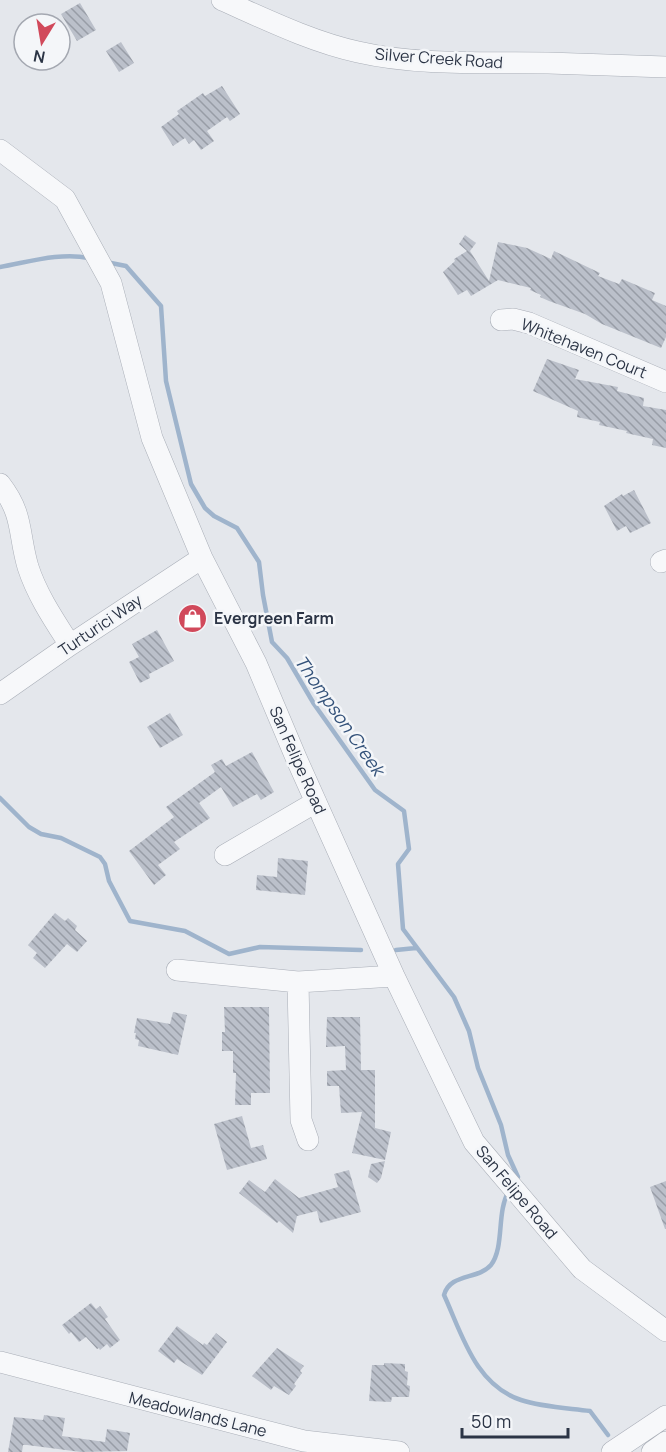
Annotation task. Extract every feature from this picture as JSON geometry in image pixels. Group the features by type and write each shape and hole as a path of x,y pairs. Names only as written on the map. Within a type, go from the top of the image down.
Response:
{"street":[{"name":"Silver Creek Road","path":"222,0 286,28 357,52 408,59 475,63 666,67"},
{"name":"San Felipe Road","path":"0,150 64,199 111,283 152,438 202,558 256,663 394,976 474,1142 582,1269 666,1331"},
{"name":"Whitehaven Court","path":"501,320 529,323 666,382"},
{"path":"0,483 13,502 20,519 28,568 39,593 70,645"},
{"name":"Turturici Way","path":"0,694 202,558"},
{"path":"225,855 316,802"},
{"path":"177,970 298,982 394,976"},
{"path":"298,982 301,1120 308,1140"},
{"name":"Meadowlands Lane","path":"0,1362 304,1441 399,1452"},
{"path":"612,1452 666,1416"},
{"path":"651,1452 666,1442"}],"building":[{"path":"80,3 96,30 77,41 72,33 72,12 64,12"},
{"path":"121,42 134,63 119,72 106,51"},
{"path":"222,86 240,114 230,121 227,117 207,131 214,141 201,150 194,140 189,144 185,138 173,146 161,127 179,114 177,111 203,93 205,96"},
{"path":"465,235 476,243 470,251 489,281 498,242 527,248 551,259 554,251 600,273 598,276 619,284 622,279 655,293 652,300 666,306 666,337 661,348 602,324 585,314 540,297 541,295 530,290 531,288 498,280 471,296 467,290 458,295 443,272 455,261 454,259 467,251 459,244"},
{"path":"547,359 579,370 575,379 618,387 617,391 644,398 643,406 666,410 666,448 652,445 653,439 577,417 578,411 533,391"},
{"path":"634,490 651,523 630,533 626,526 617,531 604,506 622,494 623,496"},
{"path":"157,630 174,661 149,674 150,678 140,683 129,662 139,657 132,644"},
{"path":"170,713 183,735 160,748 147,727"},
{"path":"252,752 274,792 261,800 257,794 233,807 221,787 199,803 210,818 174,842 180,849 158,865 166,875 154,885 129,851 174,817 166,807 215,772 211,765 222,759 226,766"},
{"path":"278,858 308,861 305,895 256,890 257,875 277,877"},
{"path":"55,913 65,921 68,918 77,926 75,930 87,941 77,952 67,944 45,968 33,958 37,953 28,945"},
{"path":"224,1007 269,1007 270,1093 251,1093 251,1105 235,1105 236,1073 233,1073 233,1051 222,1051 222,1032 225,1032"},
{"path":"173,1012 187,1015 178,1055 138,1046 139,1040 135,1039 136,1033 134,1033 137,1018 170,1024"},
{"path":"327,1017 360,1017 361,1070 375,1070 375,1128 391,1132 385,1160 352,1153 362,1112 341,1113 339,1086 327,1086 327,1071 346,1070 345,1046 326,1047"},
{"path":"242,1116 251,1148 263,1145 267,1159 227,1170 214,1124"},
{"path":"385,1161 381,1178 377,1183 368,1177 371,1164"},
{"path":"349,1170 361,1212 320,1223 317,1211 297,1216 293,1233 239,1193 249,1180 265,1192 275,1179 299,1198 338,1187 334,1174"},
{"path":"666,1181 666,1229 665,1229 650,1187"},
{"path":"91,1303 96,1309 100,1306 108,1317 105,1319 120,1340 110,1348 107,1344 100,1350 97,1349 86,1337 79,1342 62,1325"},
{"path":"177,1326 203,1345 204,1343 207,1345 216,1333 227,1342 202,1375 177,1359 174,1363 158,1351"},
{"path":"277,1348 304,1366 294,1384 296,1386 289,1395 274,1386 271,1390 252,1376"},
{"path":"384,1363 405,1364 405,1371 408,1372 407,1385 410,1386 409,1397 392,1397 391,1402 369,1401 372,1365 384,1365"},
{"path":"44,1415 65,1418 62,1436 105,1442 107,1429 130,1433 127,1451 81,1452 23,1445 22,1452 8,1452 14,1417 43,1420"}],"waterway":[{"name":"Thompson Creek","path":"0,267 56,257 89,258"},
{"name":"Thompson Creek","path":"106,262 126,266 161,306 166,381 191,484 205,508 214,516 237,528 259,562 272,642 287,658 314,704 375,790 404,811 409,849 398,864 403,929 454,997 469,1031 478,1068 501,1125 508,1155 518,1177 515,1181"},
{"path":"0,798 29,827 41,834 61,838 100,857 105,864 109,881 130,921 185,931 229,954 260,947 361,950"},
{"path":"396,950 416,948"},
{"name":"Thompson Creek","path":"509,1191 503,1209 498,1248 491,1265 479,1273 452,1283 444,1295 472,1356 492,1383 505,1393 521,1400 546,1406 590,1411 608,1435"}],"place":[{"name":"Evergreen Farm","path":"193,618"}]}
